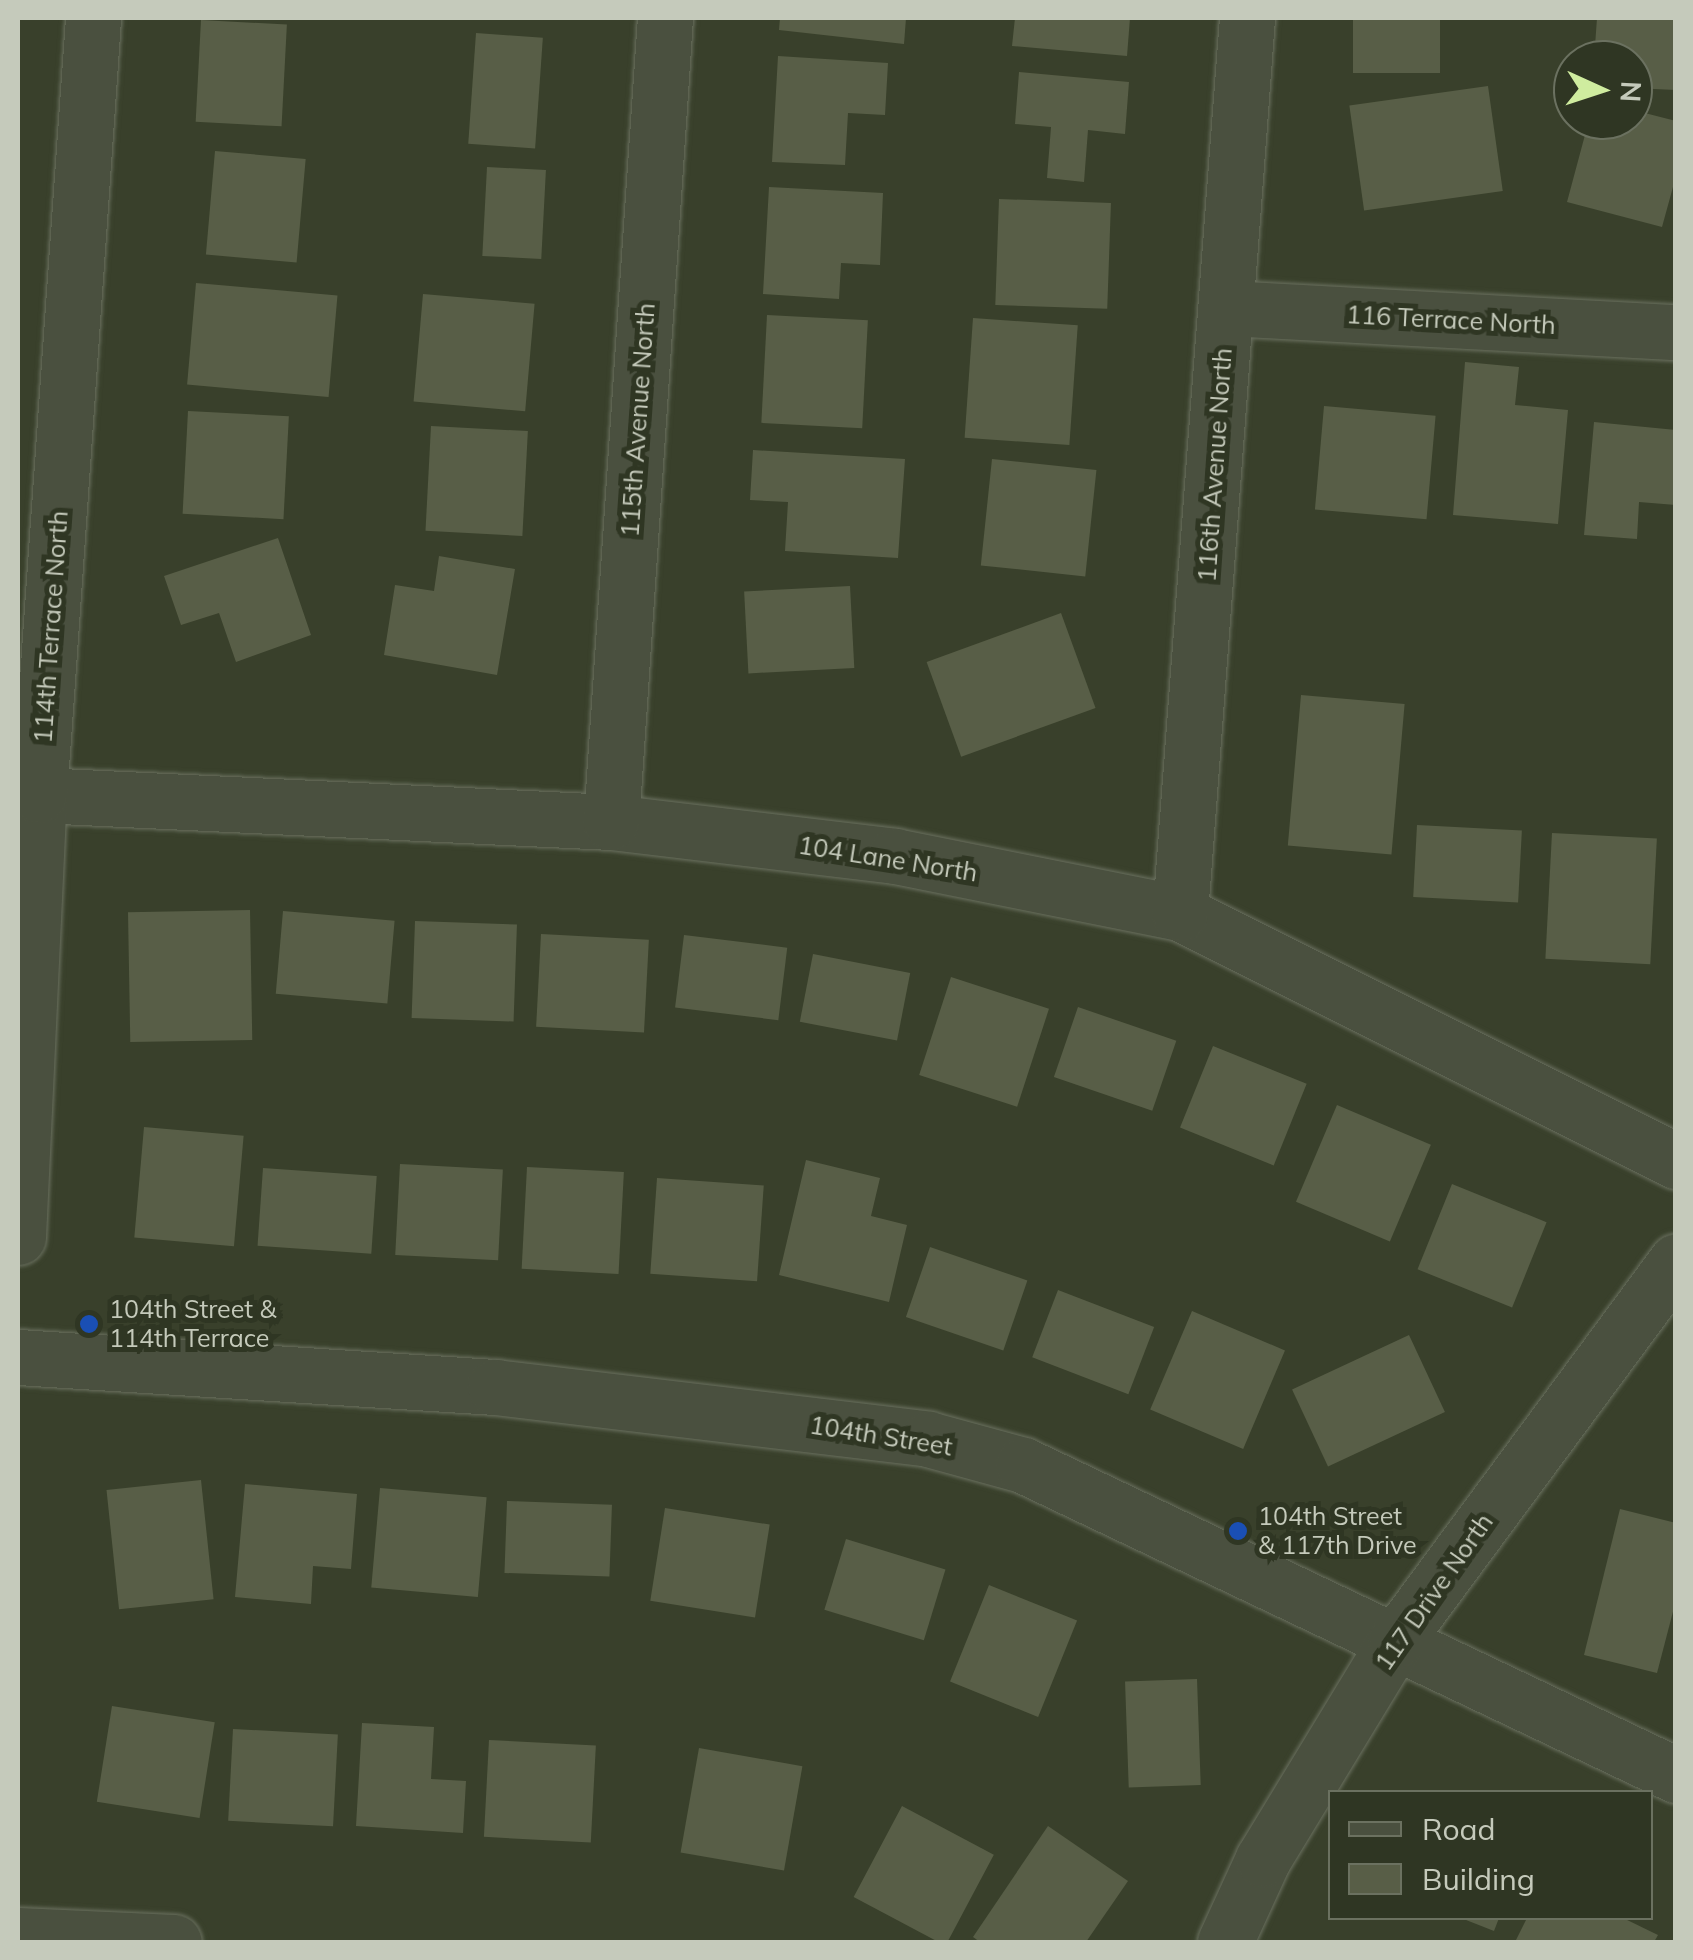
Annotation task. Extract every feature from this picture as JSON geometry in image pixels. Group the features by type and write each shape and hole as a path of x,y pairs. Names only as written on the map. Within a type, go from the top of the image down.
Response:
{"street":[{"name":"114th Terrace North","path":"18,1237 39,795 93,18"},
{"name":"115th Avenue North","path":"612,822 665,18"},
{"name":"116th Avenue North","path":"1180,913 1247,18"},
{"name":"116 Terrace North","path":"1227,308 1676,332"},
{"name":"104 Lane North","path":"39,795 612,822 895,856 1180,913 1676,1162"},
{"name":"117 Drive North","path":"1225,1942 1263,1859 1396,1640 1676,1261"},
{"name":"104th Street","path":"18,1356 495,1388 928,1439 1023,1466 1676,1775"},
{"path":"18,1935 174,1942"}],"building":[{"path":"780,18 906,18 904,44 779,30"},
{"path":"1015,18 1130,18 1127,56 1012,46"},
{"path":"1353,18 1440,18 1440,73 1353,73"},
{"path":"1597,18 1676,18 1676,90 1653,89 1653,40 1595,40"},
{"path":"201,20 287,25 282,126 196,122"},
{"path":"476,33 543,38 535,148 468,144"},
{"path":"778,56 888,63 885,115 848,113 845,165 772,162"},
{"path":"1019,72 1129,82 1125,134 1088,130 1084,182 1047,178 1051,127 1015,124"},
{"path":"1488,86 1503,191 1364,210 1349,105"},
{"path":"1653,115 1676,121 1676,176 1662,227 1567,202 1584,140 1653,140"},
{"path":"215,151 306,159 297,263 206,255"},
{"path":"487,167 546,170 541,259 482,256"},
{"path":"769,187 883,193 880,265 841,263 839,299 763,294"},
{"path":"999,199 1111,203 1107,309 995,305"},
{"path":"196,283 337,295 329,397 187,385"},
{"path":"423,294 535,304 525,411 414,402"},
{"path":"767,315 868,320 862,428 761,423"},
{"path":"973,318 1078,325 1069,445 965,438"},
{"path":"1465,362 1519,367 1515,405 1568,410 1558,524 1453,515"},
{"path":"1324,406 1436,416 1427,519 1315,510"},
{"path":"188,411 289,416 283,519 183,514"},
{"path":"1594,422 1676,430 1676,505 1639,502 1637,539 1584,535"},
{"path":"431,426 528,431 522,536 426,531"},
{"path":"753,450 905,459 898,558 785,551 788,502 750,500"},
{"path":"992,459 1096,470 1085,576 981,565"},
{"path":"278,538 311,635 236,662 219,613 181,625 164,576"},
{"path":"439,556 515,569 497,675 384,655 395,585 434,591"},
{"path":"850,586 854,668 748,673 744,592"},
{"path":"1061,613 1096,708 961,757 927,662"},
{"path":"1301,695 1405,704 1391,854 1288,845"},
{"path":"1417,825 1522,830 1518,902 1413,897"},
{"path":"1552,833 1657,838 1650,964 1545,959"},
{"path":"250,910 252,1040 130,1042 128,912"},
{"path":"283,911 395,921 387,1003 276,994"},
{"path":"415,921 517,925 514,1022 412,1018"},
{"path":"541,934 649,940 644,1033 536,1027"},
{"path":"684,935 787,948 778,1020 675,1007"},
{"path":"813,954 910,973 897,1041 800,1022"},
{"path":"951,977 1049,1009 1017,1107 919,1075"},
{"path":"1078,1007 1176,1041 1152,1111 1054,1077"},
{"path":"1213,1046 1307,1084 1274,1165 1180,1128"},
{"path":"1337,1105 1431,1145 1390,1242 1296,1202"},
{"path":"144,1127 244,1136 234,1246 134,1238"},
{"path":"806,1160 880,1178 871,1216 907,1225 889,1302 779,1275"},
{"path":"400,1164 503,1169 498,1260 395,1255"},
{"path":"527,1167 624,1172 619,1274 522,1269"},
{"path":"263,1168 377,1176 371,1254 258,1246"},
{"path":"657,1178 764,1185 757,1281 650,1274"},
{"path":"1452,1184 1547,1222 1512,1308 1418,1269"},
{"path":"930,1247 1027,1281 1003,1351 906,1317"},
{"path":"1058,1290 1154,1327 1128,1394 1032,1357"},
{"path":"1192,1311 1285,1350 1243,1449 1150,1409"},
{"path":"1409,1335 1445,1412 1328,1467 1292,1390"},
{"path":"201,1480 214,1599 119,1609 107,1490"},
{"path":"245,1484 357,1494 351,1569 313,1566 311,1604 235,1597"},
{"path":"380,1488 487,1497 478,1597 371,1588"},
{"path":"507,1501 612,1505 609,1577 504,1573"},
{"path":"665,1508 770,1525 755,1617 650,1601"},
{"path":"1620,1509 1676,1523 1676,1600 1657,1673 1584,1655"},
{"path":"846,1539 945,1569 924,1640 824,1610"},
{"path":"989,1585 1077,1621 1038,1717 950,1681"},
{"path":"1197,1679 1201,1785 1129,1787 1125,1682"},
{"path":"112,1706 215,1722 200,1818 97,1802"},
{"path":"362,1723 434,1727 431,1779 466,1781 463,1833 356,1826"},
{"path":"233,1729 338,1734 333,1826 228,1821"},
{"path":"489,1740 596,1746 591,1842 484,1837"},
{"path":"699,1748 802,1766 784,1871 681,1852"},
{"path":"902,1806 994,1855 947,1942 938,1942 854,1897"},
{"path":"1048,1826 1128,1881 1086,1942 980,1942 973,1937"},
{"path":"1466,1920 1498,1920 1494,1931"},
{"path":"1526,1920 1627,1920 1658,1935 1654,1942 1515,1942"}],"place":[{"name":"104th Street & 114th Terrace","path":"89,1324"},
{"name":"104th Street & 117th Drive","path":"1238,1531"}]}
